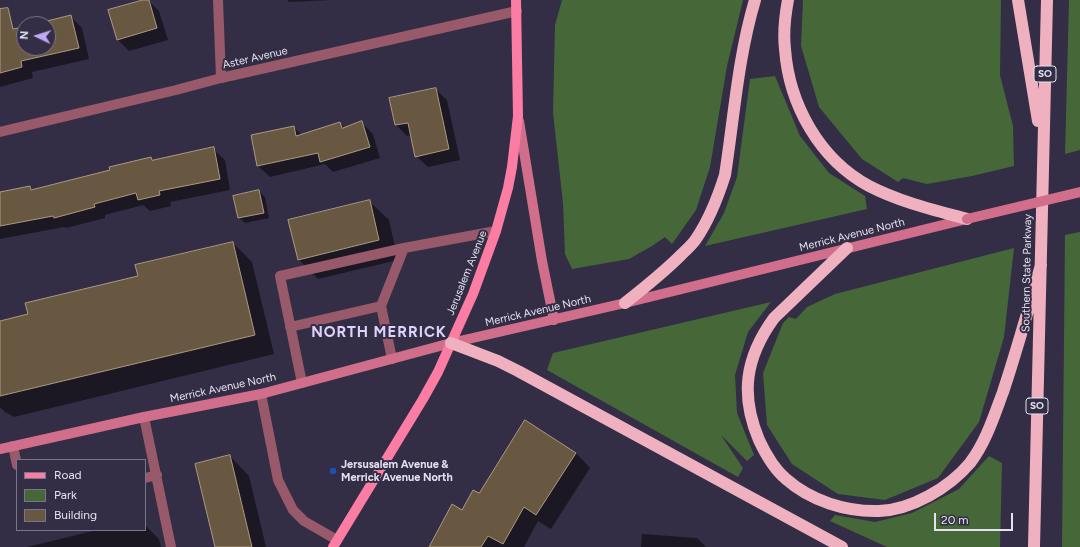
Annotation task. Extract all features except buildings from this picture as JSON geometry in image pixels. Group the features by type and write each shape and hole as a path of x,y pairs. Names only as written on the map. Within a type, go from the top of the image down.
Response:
{"highway":[{"path":"625,303 670,266 695,241 705,225 719,193 724,175 742,55 749,20 755,0"},
{"path":"788,0 785,20 785,48 789,75 806,122 820,143 850,174 868,185 886,194 906,201 967,219"},
{"path":"1018,0 1043,148"},
{"name":"Southern State Parkway","path":"1034,547 1046,0"},
{"path":"847,248 774,318 765,330 751,362 748,377 748,397 751,416 763,449 774,466 786,479 814,498 828,504 863,511 880,511 912,504 939,490 970,463 981,446 996,412 1041,265"},
{"path":"451,344 481,354 518,371 842,547"}],"main road":[{"name":"Jerusalem Avenue","path":"335,543 424,399 451,344 475,288 496,231 508,188 518,116 516,0"},
{"path":"518,116 542,262 554,320"},
{"name":"Merrick Avenue North","path":"0,449 144,417 261,394 451,344 1080,192"}],"street":[{"path":"218,0 221,78"},
{"name":"Aster Avenue","path":"0,132 221,78 517,12"},
{"path":"302,383 280,276 404,248 496,231"},
{"path":"392,359 381,306 404,248"},
{"path":"290,327 381,306"},
{"path":"261,394 278,480 293,510 304,521 335,543"},
{"path":"144,417 172,547"},
{"path":"13,446 16,460"},
{"path":"146,478 156,475"}],"green space":[{"path":"562,0 743,0 727,66 710,167 696,210 672,244 665,237 629,259 572,269 565,254 563,203 553,113 555,25"},
{"path":"803,0 1001,0 1000,75 1013,126 1014,166 972,176 927,184 903,178 898,182 862,159 819,107 801,46"},
{"path":"1069,0 1080,0 1080,150 1065,154"},
{"path":"775,76 800,136 829,173 865,196 867,209 705,246 724,213 737,177 750,79"},
{"path":"1080,232 1080,547 1062,547 1065,235"},
{"path":"1014,248 1004,337 979,422 938,478 885,500 838,494 792,464 767,425 763,373 783,323 789,317 796,319 807,307 835,294"},
{"path":"771,302 748,332 735,375 737,413 754,455 747,461 721,435 743,468 738,477 547,370 553,353"},
{"path":"989,456 1002,463 1000,547 887,547 830,521 835,515 875,522 912,513 959,489"}],"place":[{"name":"Jersusalem Avenue & Merrick Avenue North","path":"333,471"}],"district":[{"name":"NORTH MERRICK","path":"379,333"}]}
